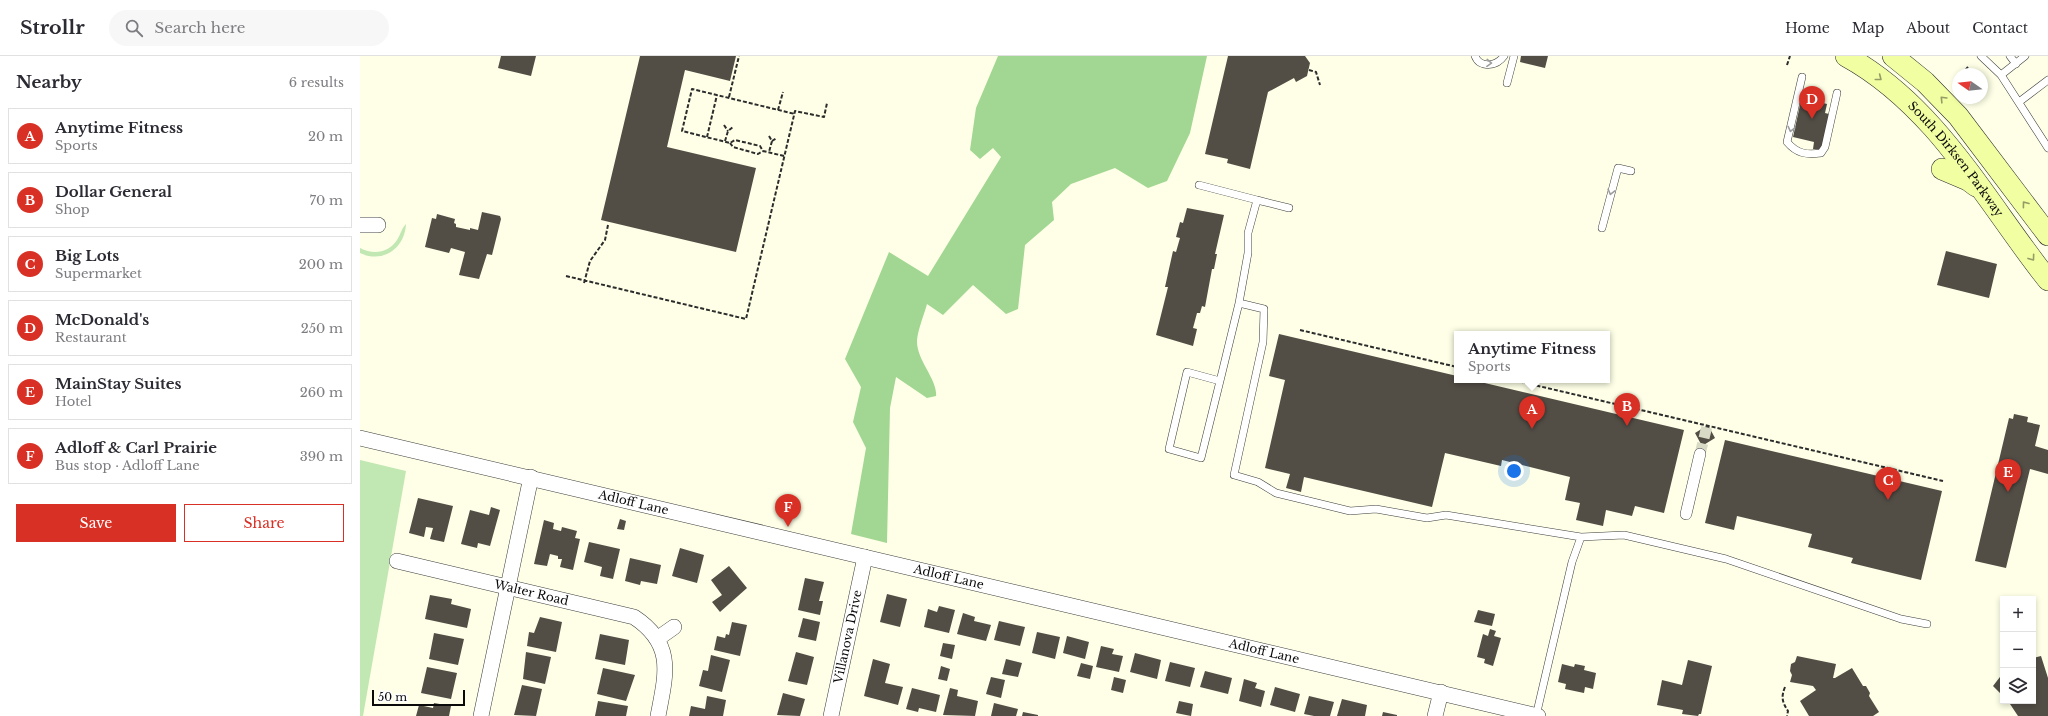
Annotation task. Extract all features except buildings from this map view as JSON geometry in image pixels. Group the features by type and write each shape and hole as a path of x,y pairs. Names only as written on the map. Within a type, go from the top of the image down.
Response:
{"main road":[{"name":"South Dirksen Parkway","path":"1846,56 1870,70 1894,89 1926,119 1948,144 2048,280"},
{"path":"1893,56 1925,82 1958,116 2048,235"},
{"path":"1942,169 1968,180 1981,189"}],"street":[{"path":"360,225 378,225"},
{"name":"Adloff Lane","path":"360,438 531,477 865,558 1441,692 1537,716"},
{"path":"1686,514 1700,454"},
{"path":"481,716 531,477"},
{"name":"Villanova Drive","path":"831,716 865,558"},
{"name":"Walter Road","path":"397,561 625,614 642,622 657,639 665,655 666,665 658,716"},
{"path":"657,639 674,627"},
{"path":"1435,716 1441,692"}],"lane":[{"path":"1475,56 1481,63 1489,65 1500,62 1504,56"},
{"path":"1507,83 1514,56"},
{"path":"1981,56 2001,75 2020,102 2026,116 2048,148"},
{"path":"2010,56 2016,64"},
{"path":"2001,75 2025,56"},
{"path":"1802,77 1787,142 1793,149 1801,153 1812,155 1821,153 1825,147 1837,93"},
{"path":"2020,102 2048,80"},
{"path":"1602,228 1618,168 1631,171"},
{"path":"1199,185 1289,208"},
{"path":"1220,381 1187,372 1168,449 1201,458 1220,381 1239,303 1248,254 1248,233 1258,200"},
{"path":"1239,303 1264,310 1264,316 1263,342 1234,475 1258,482 1276,494 1350,511 1376,509 1427,518 1446,515 1581,537 1624,535 1726,559 1901,619 1927,624"},
{"path":"1537,716 1572,562 1581,537"}],"path":[{"path":"729,97 739,56"},
{"path":"1787,65 1790,56"},
{"path":"1309,70 1316,72 1320,84"},
{"path":"785,156 763,151 758,154 733,148 730,143 725,141 682,131 692,89 795,114"},
{"path":"778,110 782,92"},
{"path":"707,137 717,94"},
{"path":"566,276 584,282 746,319 795,111 824,117 827,103"},
{"path":"724,125 728,131"},
{"path":"725,141 728,131 733,128"},
{"path":"769,136 772,141 769,152"},
{"path":"772,141 778,138"},
{"path":"730,143 735,140 760,146 763,151"},
{"path":"584,282 590,261 605,240 608,226"},
{"path":"1300,330 1454,366"},
{"path":"1526,383 1943,481"},
{"path":"1785,687 1781,697 1783,704 1788,711 1787,716"}],"green space":[{"path":"998,56 1207,56 1190,133 1167,181 1148,188 1115,168 1071,184 1052,202 1054,220 1025,245 1018,309 1006,314 973,285 943,315 927,304 917,340 920,355 934,383 936,396 927,398 896,377 890,408 887,543 851,534 866,448 853,422 861,387 845,359 889,252 928,276 1001,157 993,148 980,159 970,150 976,108"},
{"path":"406,224 405,233 402,240 391,252 377,256 369,256 360,253 360,248 370,252 380,252 390,248 397,240"},
{"path":"360,460 406,471 363,716 360,716"}],"tunnel":[{"path":"1700,454 1707,426"}],"place":[{"name":"McDonald's","path":"1812,119"},
{"name":"Dollar General","path":"1627,426"},
{"name":"Anytime Fitness","path":"1532,429"},
{"name":"MainStay Suites","path":"2008,492"},
{"name":"Big Lots","path":"1888,500"},
{"name":"Adloff & Carl Prairie","path":"788,527"}]}
